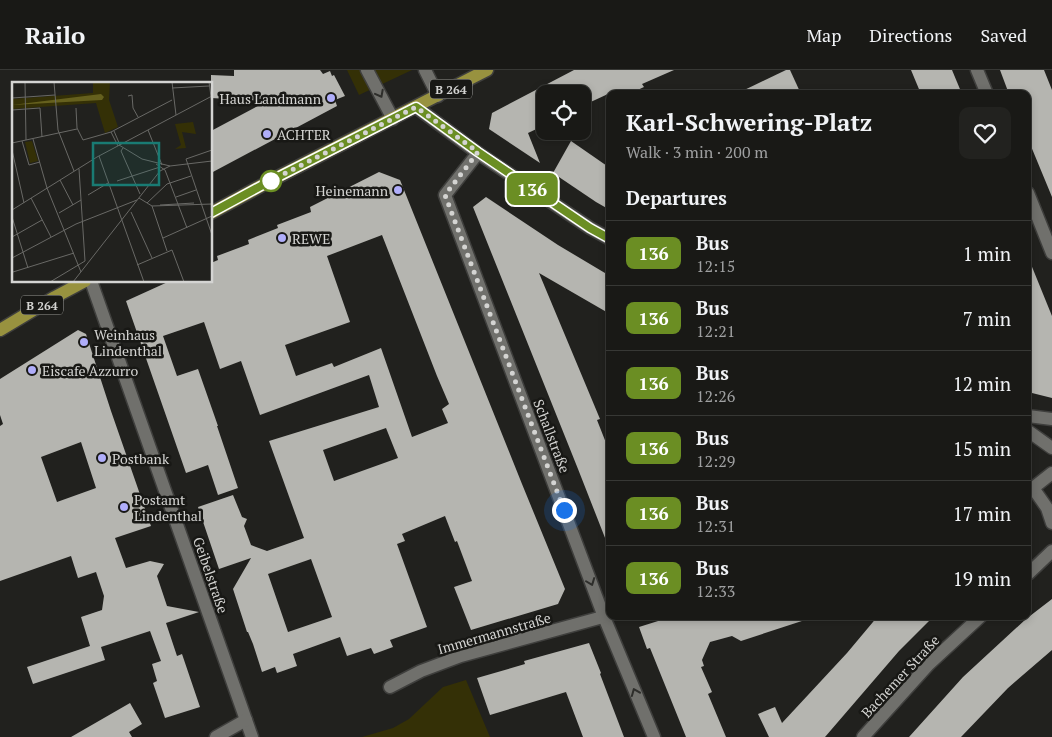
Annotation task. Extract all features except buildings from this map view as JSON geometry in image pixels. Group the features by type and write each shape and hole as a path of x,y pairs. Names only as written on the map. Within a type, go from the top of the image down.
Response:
{"main road":[{"name":"B 264","path":"212,212 487,70"},
{"name":"B 264","path":"0,330 83,282"}],"street":[{"path":"367,70 393,119"},
{"path":"425,70 438,96"},
{"path":"977,70 985,90"},
{"path":"416,107 478,152 590,228 606,237"},
{"name":"Schallstraße","path":"478,152 445,195 606,613"},
{"path":"1031,200 1052,253"},
{"name":"Geibelstraße","path":"91,282 252,737"},
{"path":"1031,416 1052,419"},
{"path":"1031,434 1052,448"},
{"path":"1031,488 1052,473"},
{"path":"1031,490 1047,508 1052,523"},
{"path":"1031,571 1052,551"},
{"name":"Immermannstraße","path":"390,687 421,670 461,656 606,616"},
{"name":"Schallstraße","path":"609,620 654,737"},
{"name":"Bachemer Straße","path":"863,737 929,664 977,620"},
{"path":"216,737 246,720"}],"shaded area":[{"path":"347,70 412,70 359,95"},
{"path":"466,680 490,737 362,737 393,728 409,719 443,687"}],"bus line":[{"name":"136","path":"212,212 416,107 478,152 590,228 606,237"}],"place":[{"name":"Haus Landmann","path":"331,98"},
{"name":"ACHTER","path":"267,134"},
{"name":"Heinemann","path":"398,190"},
{"name":"REWE","path":"282,238"},
{"name":"Weinhaus Lindenthal","path":"84,342"},
{"name":"Eiscafe Azzurro","path":"32,370"},
{"name":"Postbank","path":"102,458"},
{"name":"Postamt Lindenthal","path":"124,507"}],"route":[{"path":"271,181 416,107 478,152 445,195 564,510"}]}
